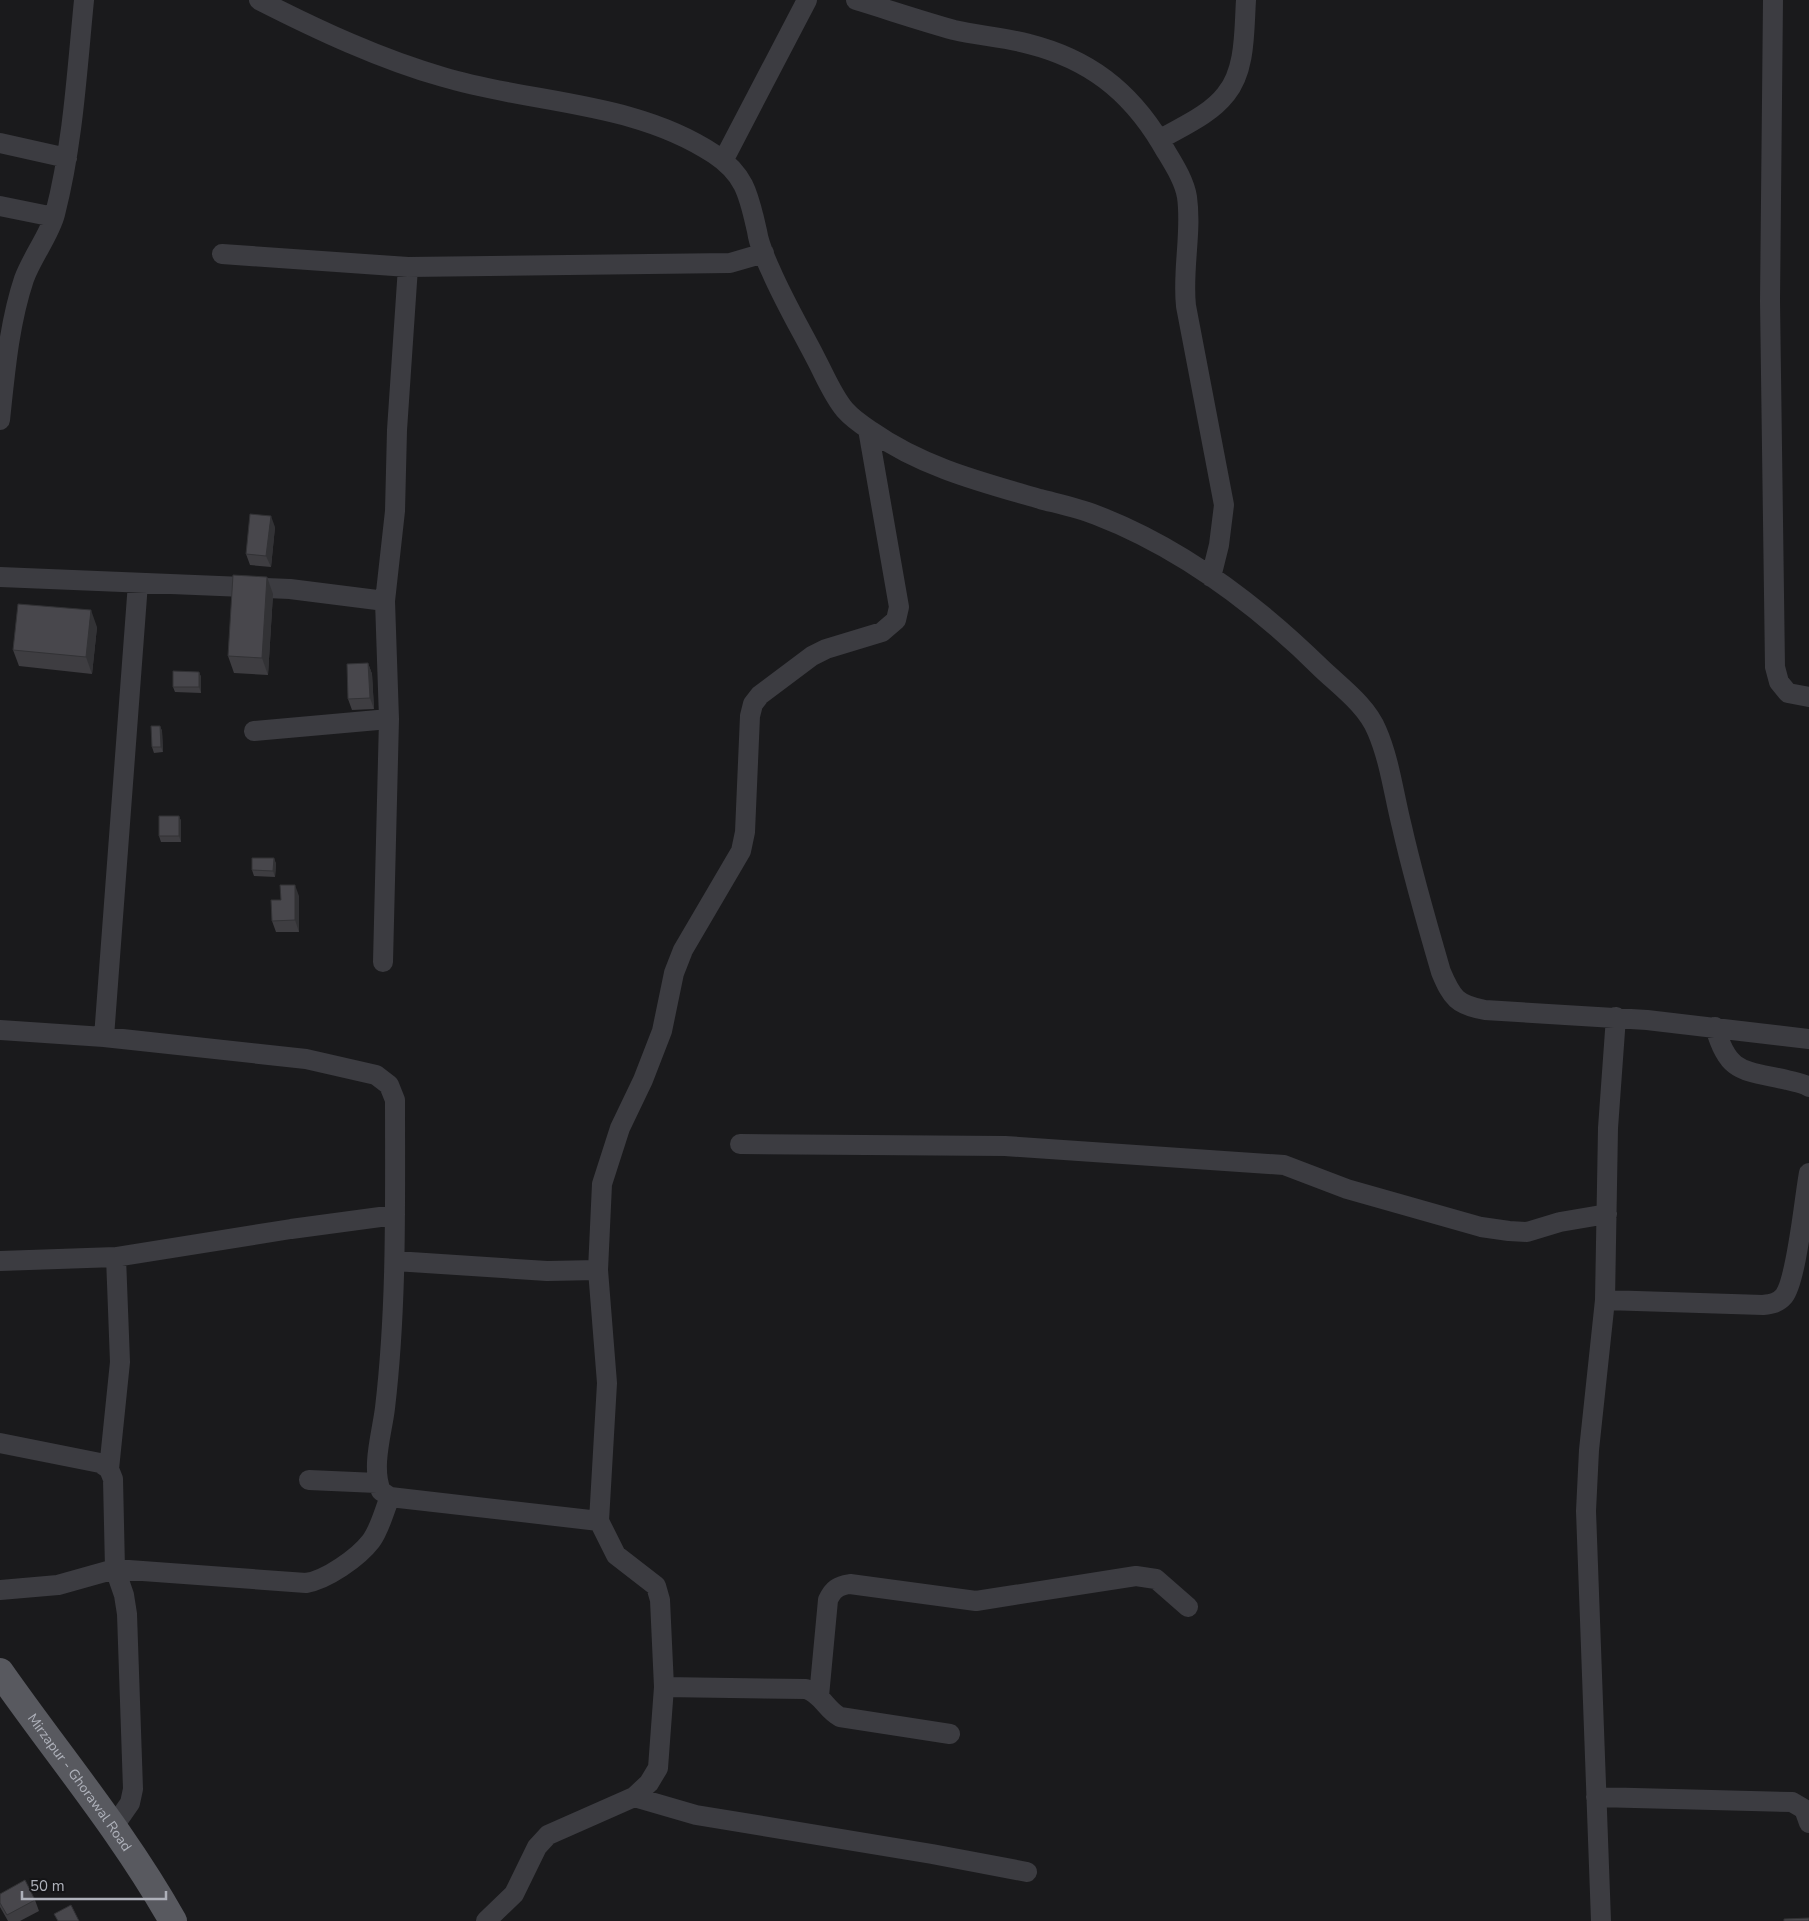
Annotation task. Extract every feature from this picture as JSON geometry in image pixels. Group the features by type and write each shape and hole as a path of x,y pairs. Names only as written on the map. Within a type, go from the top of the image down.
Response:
{"main road":[{"name":"Mirzapur - Ghorawal Road","path":"0,1672 114,1826 149,1879 173,1921"}],"street":[{"path":"0,420 6,358 23,282 31,259 54,216 67,158 84,0"},
{"path":"259,0 308,24 417,69 446,78 581,105 643,121 683,137 723,161 740,176 745,187 764,253 785,302 845,410 901,450 934,465 977,481 1073,507 1108,520 1142,536 1211,576 1232,591 1304,650 1357,702 1376,727 1430,936 1441,972 1448,989 1456,1000 1467,1007 1485,1010 1616,1017 1809,1039"},
{"path":"723,161 807,0"},
{"path":"856,0 953,30 1029,44 1080,61 1126,98 1145,118 1159,140 1179,175 1186,195 1188,220 1184,274 1185,299 1202,398 1224,505 1219,545 1211,576"},
{"path":"1159,140 1213,107 1230,89 1239,67 1246,0"},
{"path":"1773,0 1770,301 1776,667 1779,682 1788,693 1809,697"},
{"path":"0,143 67,158"},
{"path":"0,206 54,216"},
{"path":"222,254 408,267 730,263 764,253"},
{"path":"382,962 389,719 385,601 395,511 397,430 408,267"},
{"path":"486,1921 514,1894 537,1847 548,1835 634,1797 649,1782 658,1768 664,1686 660,1600 656,1586 616,1555 599,1521 607,1383 598,1270 602,1184 620,1128 643,1080 662,1031 674,973 683,950 741,851 745,832 750,716 753,704 760,695 812,656 826,649 882,632 896,620 899,608 868,428"},
{"path":"0,577 290,589 385,601"},
{"path":"104,1037 138,583"},
{"path":"254,731 389,719"},
{"path":"1601,1921 1586,1510 1589,1450 1605,1300 1610,1080 1616,1017"},
{"path":"1715,1027 1721,1049 1735,1065 1747,1071 1809,1087"},
{"path":"0,1030 104,1037 306,1059 376,1074 389,1085 394,1100 395,1215 395,1261 386,1394 384,1490 372,1540 365,1548 318,1581 306,1583 115,1569 58,1585 0,1590"},
{"path":"740,1144 1005,1146 1284,1165 1348,1189 1481,1227 1509,1232 1527,1232 1560,1222 1606,1214"},
{"path":"1605,1300 1763,1305 1779,1301 1785,1294 1793,1273 1809,1173"},
{"path":"0,1260 116,1257 174,1250 290,1229 395,1215"},
{"path":"114,1826 130,1803 133,1779 127,1614 124,1595 115,1569 113,1479 109,1469 120,1362 116,1257"},
{"path":"395,1261 547,1271 598,1270"},
{"path":"0,1443 91,1460 109,1469"},
{"path":"309,1480 599,1521"},
{"path":"819,1696 828,1600 832,1591 839,1586 850,1584 976,1601 1136,1576 1156,1579 1188,1607"},
{"path":"664,1686 806,1689 819,1696 832,1713 840,1717 950,1734"},
{"path":"634,1797 696,1815 932,1854 1027,1872"},
{"path":"1596,1797 1792,1802 1804,1809 1809,1823"}],"building":[{"path":"250,514 271,516 266,556 246,554"},
{"path":"233,575 267,577 262,658 228,656"},
{"path":"18,604 91,610 86,657 13,650"},
{"path":"368,663 370,698 348,699 347,664"},
{"path":"173,671 199,672 199,687 173,687"},
{"path":"151,726 160,726 161,747 152,747"},
{"path":"159,816 179,816 179,836 159,836"},
{"path":"252,858 274,858 273,871 252,870"},
{"path":"280,885 295,885 295,920 272,921 271,900 281,900"},
{"path":"25,1880 35,1900 7,1915 0,1903 0,1894"},
{"path":"71,1905 79,1921 58,1921 54,1914"},
{"path":"1809,1918 1809,1921 1784,1921 1784,1919"}]}
